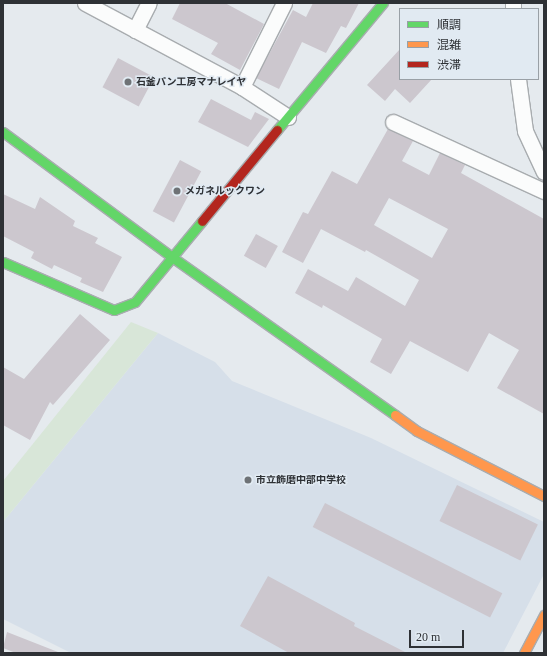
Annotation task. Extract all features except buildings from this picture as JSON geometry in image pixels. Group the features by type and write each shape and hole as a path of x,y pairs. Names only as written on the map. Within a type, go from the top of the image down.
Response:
{"street":[{"path":"85,3 242,87 288,117"},
{"path":"135,30 149,3"},
{"path":"242,87 284,3"},
{"path":"3,262 114,310 135,302 383,3"},
{"path":"518,80 525,131 544,172"},
{"path":"393,122 544,191"},
{"path":"3,132 172,257 417,431 544,496"},
{"path":"524,653 544,615"}],"shaded area":[{"name":"市立飾磨中部中学校","path":"158,333 215,362 232,381 371,438 544,522 544,574 503,653 71,653 3,619 3,522"}],"green space":[{"path":"131,322 158,333 3,522 3,481"}],"traffic: fast":[{"path":"277,130 383,3"},
{"path":"3,132 172,257 395,415"},
{"path":"3,262 114,310 135,302 202,221"}],"traffic: slow":[{"path":"395,415 417,431 544,496"},
{"path":"524,653 544,615"}],"traffic: jam":[{"path":"202,221 277,130"}],"place":[{"name":"石釜パン工房マナレイヤ","path":"128,82"},
{"name":"メガネルックワン","path":"177,191"},
{"name":"市立飾磨中部中学校","path":"248,480"}]}
